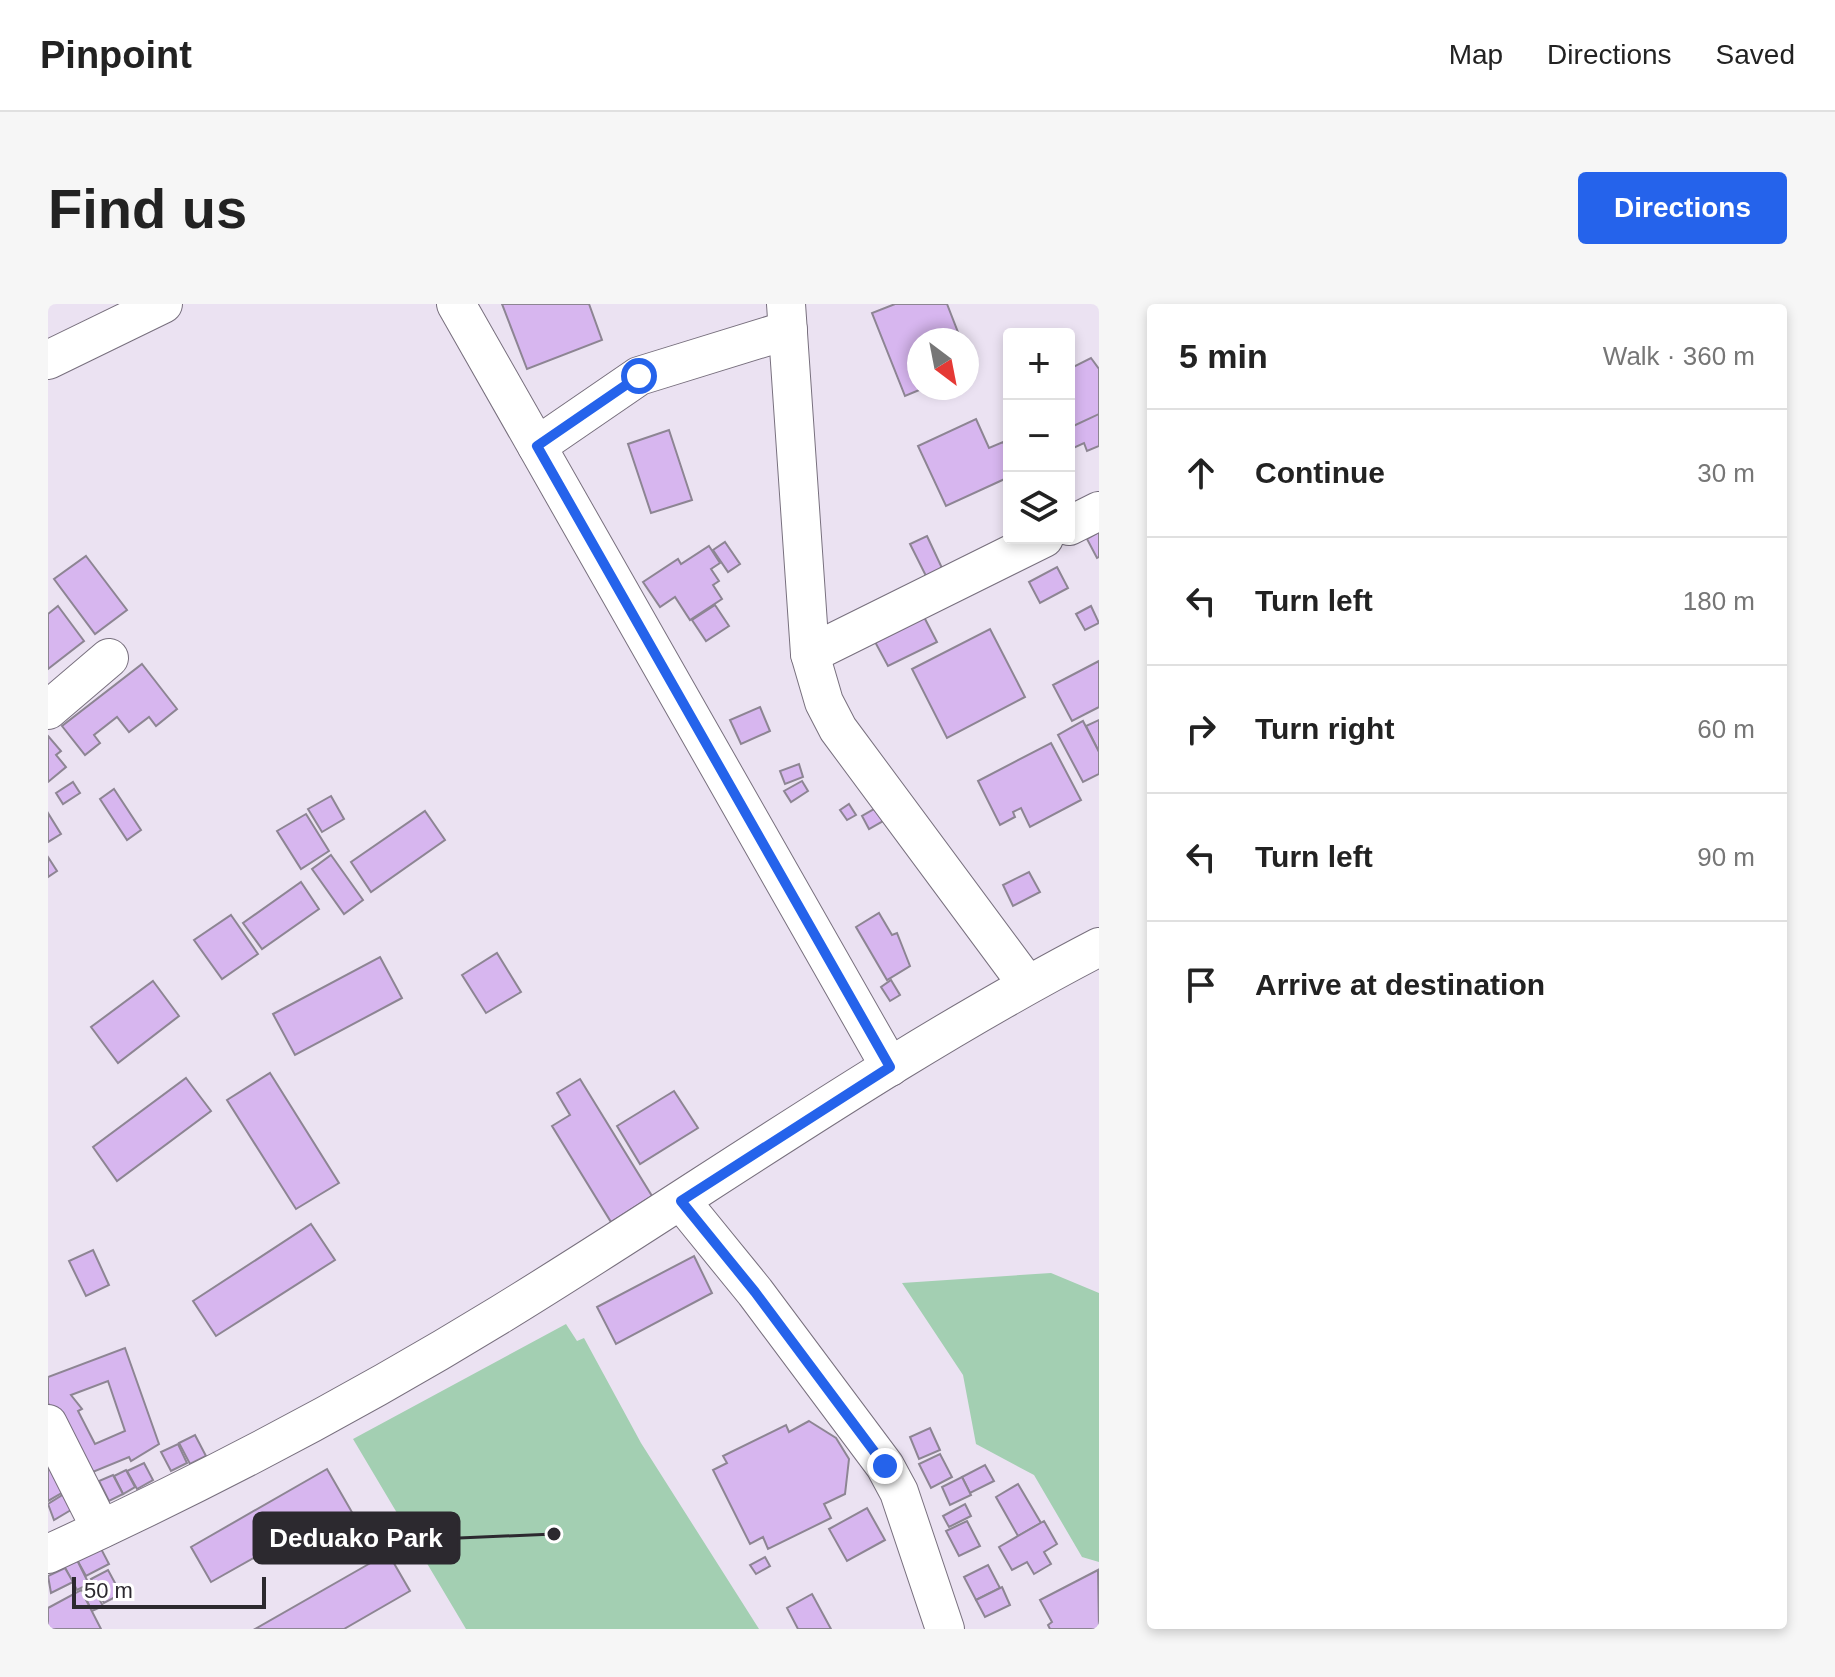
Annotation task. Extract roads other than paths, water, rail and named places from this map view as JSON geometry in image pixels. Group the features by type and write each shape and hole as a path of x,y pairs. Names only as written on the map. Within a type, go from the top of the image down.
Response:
{"street":[{"path":"48,360 163,304"},
{"path":"456,304 890,1067"},
{"path":"537,446 639,376 787,317 810,654 824,702 838,729 1027,984"},
{"path":"1075,523 1099,511"},
{"path":"810,654 1032,544"},
{"path":"48,710 109,658"},
{"path":"48,1554 291,1433 499,1315 890,1067 1027,984 1099,947"},
{"path":"681,1201 755,1292 885,1466 899,1492 945,1629"},
{"path":"48,1424 101,1529"}],"place":[{"name":"Deduako Park","path":"554,1534"}]}
